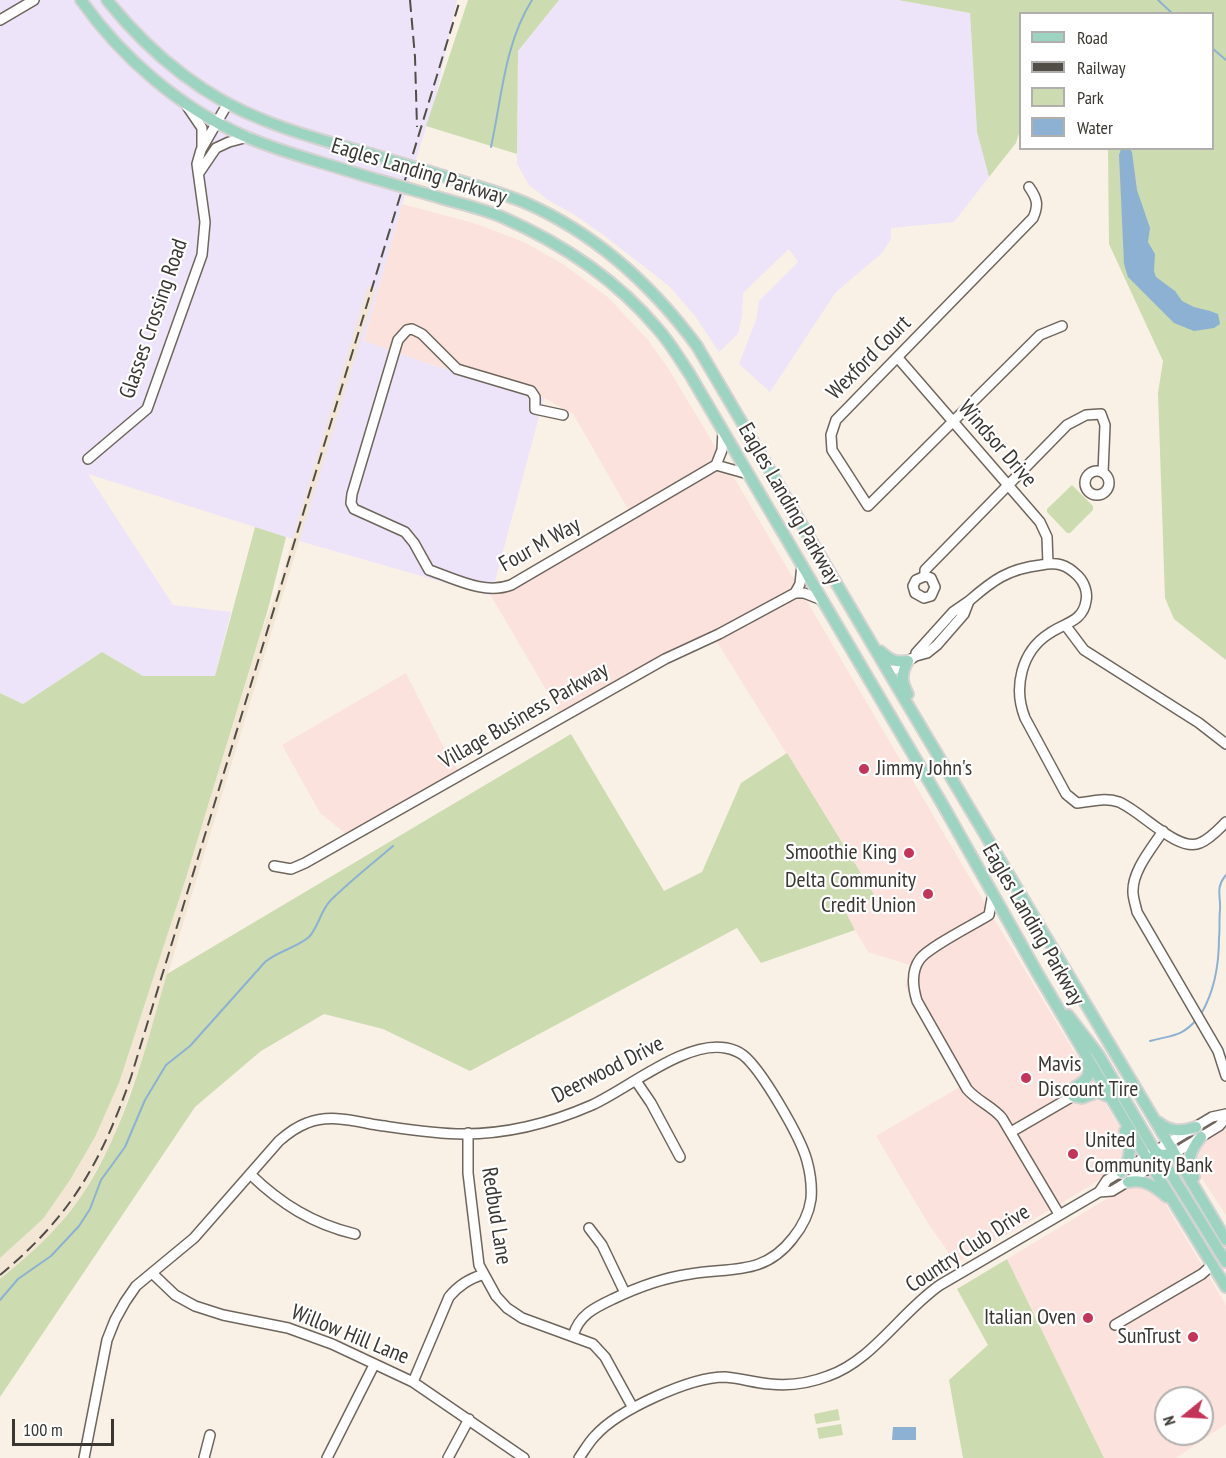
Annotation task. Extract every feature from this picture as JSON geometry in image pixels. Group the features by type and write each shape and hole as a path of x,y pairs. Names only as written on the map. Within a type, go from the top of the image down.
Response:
{"main road":[{"name":"Eagles Landing Parkway","path":"81,0 124,52 163,87 218,122 248,137 292,153 500,216 545,238 590,265 626,295 658,329 689,373 1087,1057 1153,1159 1175,1204 1226,1287"},
{"name":"Eagles Landing Parkway","path":"107,0 153,51 191,80 228,103 265,121 490,189 525,203 564,222 606,250 645,284 674,314 705,358 1226,1240"},
{"path":"870,640 890,660 898,662 914,658"},
{"path":"914,658 902,675 902,683 935,740 949,774"},
{"path":"1052,997 1077,1024 1098,1054 1153,1159 1167,1167 1226,1262"},
{"path":"1087,1057 1090,1074 1087,1080 1075,1087 1073,1096 1082,1098 1098,1092 1112,1098 1130,1144 1124,1177 1150,1183 1175,1204"},
{"path":"1149,1113 1166,1128 1199,1132 1190,1153 1189,1164 1212,1216"},
{"path":"1153,1159 1171,1149"}],"street":[{"path":"0,20 34,0"},
{"path":"184,102 202,128 201,150"},
{"name":"Glasses Crossing Road","path":"88,459 147,409 202,255 205,222 197,164 201,150 228,103"},
{"path":"199,172 216,147 248,137"},
{"name":"Wexford Court","path":"952,422 868,506 832,450 831,435 836,420 1033,218 1037,210 1037,198 1029,188"},
{"path":"952,422 1040,334 1062,326"},
{"name":"Four M Way","path":"563,415 535,409 535,397 531,391 458,369 422,334 412,329 407,330 398,340 351,503 357,510 405,532 429,570 484,588 499,589 517,582 716,465"},
{"name":"Windsor Drive","path":"898,358 1040,522 1047,537 1048,564"},
{"path":"925,576 926,570 1067,425 1086,415 1101,414 1105,425 1103,472"},
{"path":"723,431 722,450 716,465 748,474"},
{"path":"914,658 953,612 1004,574 1023,567 1063,564 1081,579 1086,590 1083,611 1066,626 1050,633 1039,642 1029,654 1018,687 1020,706 1033,737 1066,795 1077,803 1103,798 1119,802 1138,812 1182,843 1191,845 1208,838 1226,822"},
{"path":"802,565 802,575 795,593 804,593 823,600"},
{"name":"Village Business Parkway","path":"274,866 291,869 305,863 665,659 719,634 795,593"},
{"path":"889,673 914,658 935,639 946,636 964,614 969,602"},
{"path":"1066,626 1084,650 1199,723 1226,744"},
{"path":"1163,831 1140,866 1136,877 1132,892 1137,912 1218,1051 1226,1076"},
{"path":"993,893 988,915 929,951 920,960 916,968 913,989 917,1001 967,1089 973,1096 996,1111 1011,1132 1059,1214"},
{"path":"988,915 1010,923"},
{"name":"Deerwood Drive","path":"84,1458 107,1340 125,1302 136,1286 194,1238 279,1141 290,1132 306,1123 340,1118 436,1133 515,1130 543,1123 593,1104 685,1053 717,1047 743,1054 763,1078 799,1140 807,1160 811,1199 806,1218 781,1252 765,1262 732,1270 675,1276 649,1283 593,1308 577,1324 573,1336"},
{"path":"1218,1051 1226,1057"},
{"path":"636,1081 651,1103 680,1158"},
{"path":"1011,1132 1073,1096"},
{"path":"1171,1149 1199,1132 1212,1118 1226,1116"},
{"name":"Redbud Lane","path":"468,1133 471,1208 480,1265 496,1296 507,1308 522,1318 593,1344 605,1357 633,1408"},
{"name":"Country Club Drive","path":"579,1458 594,1436 610,1422 633,1408 692,1382 726,1377 770,1384 788,1384 807,1382 845,1369 878,1342 923,1296 1059,1214 1099,1192 1112,1191 1124,1177 1153,1159"},
{"path":"250,1174 270,1194 314,1221 355,1234"},
{"path":"589,1228 602,1245 626,1293"},
{"path":"1115,1325 1202,1274 1212,1264"},
{"name":"Willow Hill Lane","path":"152,1273 175,1295 195,1306 224,1315 288,1328 332,1344 413,1382 524,1458"},
{"path":"413,1382 449,1297 457,1287 469,1279 484,1274"},
{"path":"327,1458 374,1365"},
{"path":"448,1458 469,1419"},
{"path":"204,1458 210,1435"}],"shaded area":[{"path":"0,0 457,0 436,96 402,204 364,341 426,363 544,398 491,596 299,541 88,474 173,605 231,612 215,676 143,676 102,652 23,704 0,693"},
{"path":"559,0 898,0 970,13 977,132 989,177 954,222 891,228 891,239 882,253 836,292 770,392 739,364 756,320 759,301 798,262 789,249 743,293 738,334 719,352 695,316 669,286 606,237 529,185 517,164 518,51"},
{"path":"402,204 477,224 524,242 563,264 609,298 648,340 668,368 736,481 1126,1138 1127,1153 1115,1170 956,1263 929,1225 876,1136 963,1085 905,986 913,966 868,952 845,913 875,896 712,634 565,722 491,596 632,516 573,414 544,398 426,363 364,341"},
{"path":"368,286 376,288 142,1059 113,1140 82,1195 59,1225 31,1254 0,1279 0,1258 43,1219 70,1180 95,1137 119,1083 185,881 262,630 277,591"},
{"path":"406,673 451,762 465,777 345,833 320,813 282,745"},
{"path":"1226,1126 1226,1215 1193,1162 1195,1148"},
{"path":"1133,1183 1155,1187 1226,1305 1226,1424 1214,1432 1214,1386 1154,1386 1154,1446 1194,1446 1176,1458 1104,1458 1007,1259"}],"green space":[{"path":"468,0 559,0 518,51 517,154 426,126"},
{"path":"898,0 1226,0 1226,660 1174,619 1165,598 1158,393 1163,361 1109,244 1108,150 1214,150 1214,12 1019,12 1019,133 1016,143 989,177 977,132 970,13"},
{"path":"1072,485 1093,506 1093,510 1070,533 1067,533 1047,512 1047,509"},
{"path":"255,527 286,537 268,609 185,881 119,1083 95,1137 70,1180 43,1219 0,1258 0,693 23,704 102,652 143,676 215,676"},
{"path":"571,734 664,891 702,872 741,783 787,753 875,896 846,913 855,930 761,963 737,928 470,1071 383,1029 324,1014 261,1051 195,1107 0,1397 0,1279 55,1229 82,1195 97,1170 111,1143 133,1088 167,974"},
{"path":"1007,1259 1104,1458 963,1458 949,1380 988,1345 957,1289"},
{"path":"838,1409 840,1420 816,1424 814,1414"},
{"path":"841,1424 843,1435 819,1439 817,1428"}],"water":[{"path":"1121,150 1132,152 1137,190 1150,228 1148,242 1155,254 1156,277 1175,291 1182,301 1218,314 1220,324 1214,328 1194,331 1174,323 1128,277 1124,264 1119,155"},
{"path":"893,1427 916,1427 916,1440 892,1440"}],"waterway":[{"path":"491,147 505,72 515,35 532,0"},
{"path":"1158,0 1171,12"},
{"path":"1214,50 1226,60"},
{"path":"0,1300 18,1279 51,1256 79,1226 90,1209 101,1180 125,1147 145,1100 166,1065 190,1046 265,962 309,937 330,901 393,846"},
{"path":"1201,1014 1217,967 1220,888 1226,875"},
{"path":"1150,1041 1181,1032 1197,1019"}],"railway":[{"path":"410,0 415,57 417,127"},
{"path":"0,1275 25,1253 65,1209 95,1162 120,1108 460,0"}],"place":[{"name":"Jimmy John's","path":"864,769"},
{"name":"Smoothie King","path":"909,853"},
{"name":"Delta Community Credit Union","path":"928,894"},
{"name":"Mavis Discount Tire","path":"1026,1078"},
{"name":"United Community Bank","path":"1073,1154"},
{"name":"Italian Oven","path":"1088,1318"},
{"name":"SunTrust","path":"1193,1337"}]}
